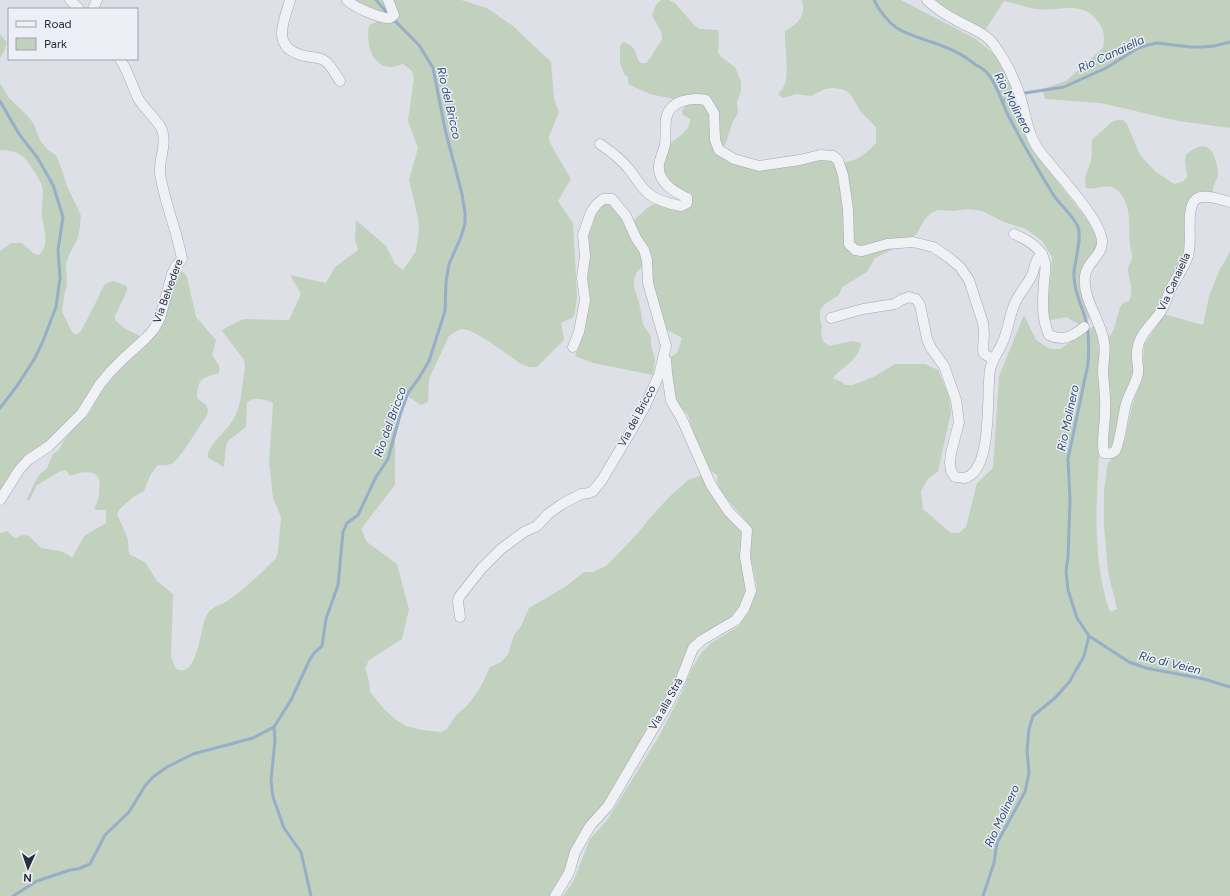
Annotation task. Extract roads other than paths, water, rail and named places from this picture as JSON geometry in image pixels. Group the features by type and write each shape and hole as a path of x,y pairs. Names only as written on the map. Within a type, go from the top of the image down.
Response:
{"street":[{"path":"70,0 79,8"},
{"path":"290,0 281,32 284,43 289,49 301,55 324,60 329,64 340,81"},
{"path":"347,0 350,4 357,7 386,18 390,18 394,15 388,0"},
{"name":"Via Canaiella","path":"926,0 952,18 987,37 994,44 1009,68 1021,98 1029,129 1035,144 1081,202 1100,234 1102,243 1097,255 1087,269 1085,280 1089,299 1098,319 1104,344 1103,373 1106,394 1104,453 1109,454 1113,452 1118,444 1126,402 1135,384 1138,371 1137,350 1139,341 1143,333 1164,307 1188,256 1191,236 1190,215 1193,203 1199,197 1204,196 1230,202"},
{"name":"Via Belvedere","path":"0,500 19,470 28,460 49,446 82,413 100,384 111,371 154,329 160,318 172,274 182,259 163,188 160,170 164,141 163,133 161,127 138,99 120,60"},
{"path":"600,144 611,151 628,167 650,195 662,202 681,206 687,203 686,198 666,186 660,175 658,165 665,142 666,117 668,112 682,100 696,98 706,100 714,113 716,140 719,150 734,159 759,166 800,160 820,155 833,156 838,160 843,175 848,209 849,244 856,250 862,251 887,244 913,242 933,247 948,258 960,268 969,280 983,322 984,333 982,350 984,354 993,359"},
{"path":"573,347 579,332 585,300 582,278 585,256 583,235 591,212 597,204 605,198 612,199 626,216 636,238 644,250 647,260 648,284 654,310 666,346"},
{"path":"1014,234 1029,241 1042,254 1046,265 1043,316 1049,336 1057,339 1067,338 1084,327"},
{"path":"831,318 863,309 895,304 900,300 909,297 916,299 920,305 927,339 931,348 944,366 956,400 959,422 951,452 950,463 951,471 955,477 964,478 970,475 978,467 981,460 987,432 988,378 993,359 996,356 1004,338 1006,328 1017,299 1032,274 1038,257 1042,254"},
{"name":"Via dei Bricco","path":"460,618 458,602 459,597 482,568 501,549 518,536 537,526 548,514 562,504 581,494 589,493 602,480 644,408 658,375 666,346"},
{"name":"Via alla Strà","path":"555,896 569,873 576,852 590,826 608,806 670,700 681,679 693,648 702,640 736,620 744,609 751,592 745,557 747,530 729,512 711,485 681,418 671,401 667,373 666,346"}],"waterway":[{"name":"Rio del Bricco","path":"376,0 389,15"},
{"name":"Rio Molinero","path":"874,0 878,8 897,28 908,34 953,50 987,73 994,83 1018,134 1054,196 1069,213 1078,227 1079,232 1074,279 1087,325 1089,354 1068,459 1070,500 1068,558 1066,571 1068,590 1077,618 1089,636 1084,656 1070,681 1056,697 1033,716 1029,729 1027,750 1029,773 1025,792 997,843 994,863 983,896"},
{"name":"Rio del Bricco","path":"311,896 301,852 284,828 273,797 271,781 275,740 274,727 291,700 309,661 314,653 322,646 326,619 338,585 343,532 347,523 358,515 376,477 388,459 400,415 408,393 429,361 445,311 446,282 449,264 465,224 462,194 445,129 433,68 419,45 393,19"},
{"name":"Rio Canaiella","path":"1002,101 1025,93 1064,87 1106,68 1138,48 1148,45 1157,43 1202,47 1230,42"},
{"path":"0,101 19,134 37,157 53,185 63,217 58,250 60,278 56,307 35,358 17,386 0,408"},
{"name":"Rio di Veien","path":"1089,636 1129,662 1146,668 1204,679 1230,687"},
{"path":"13,896 37,881 90,864 105,835 129,812 145,786 153,777 167,767 193,754 253,738 274,727"}]}
